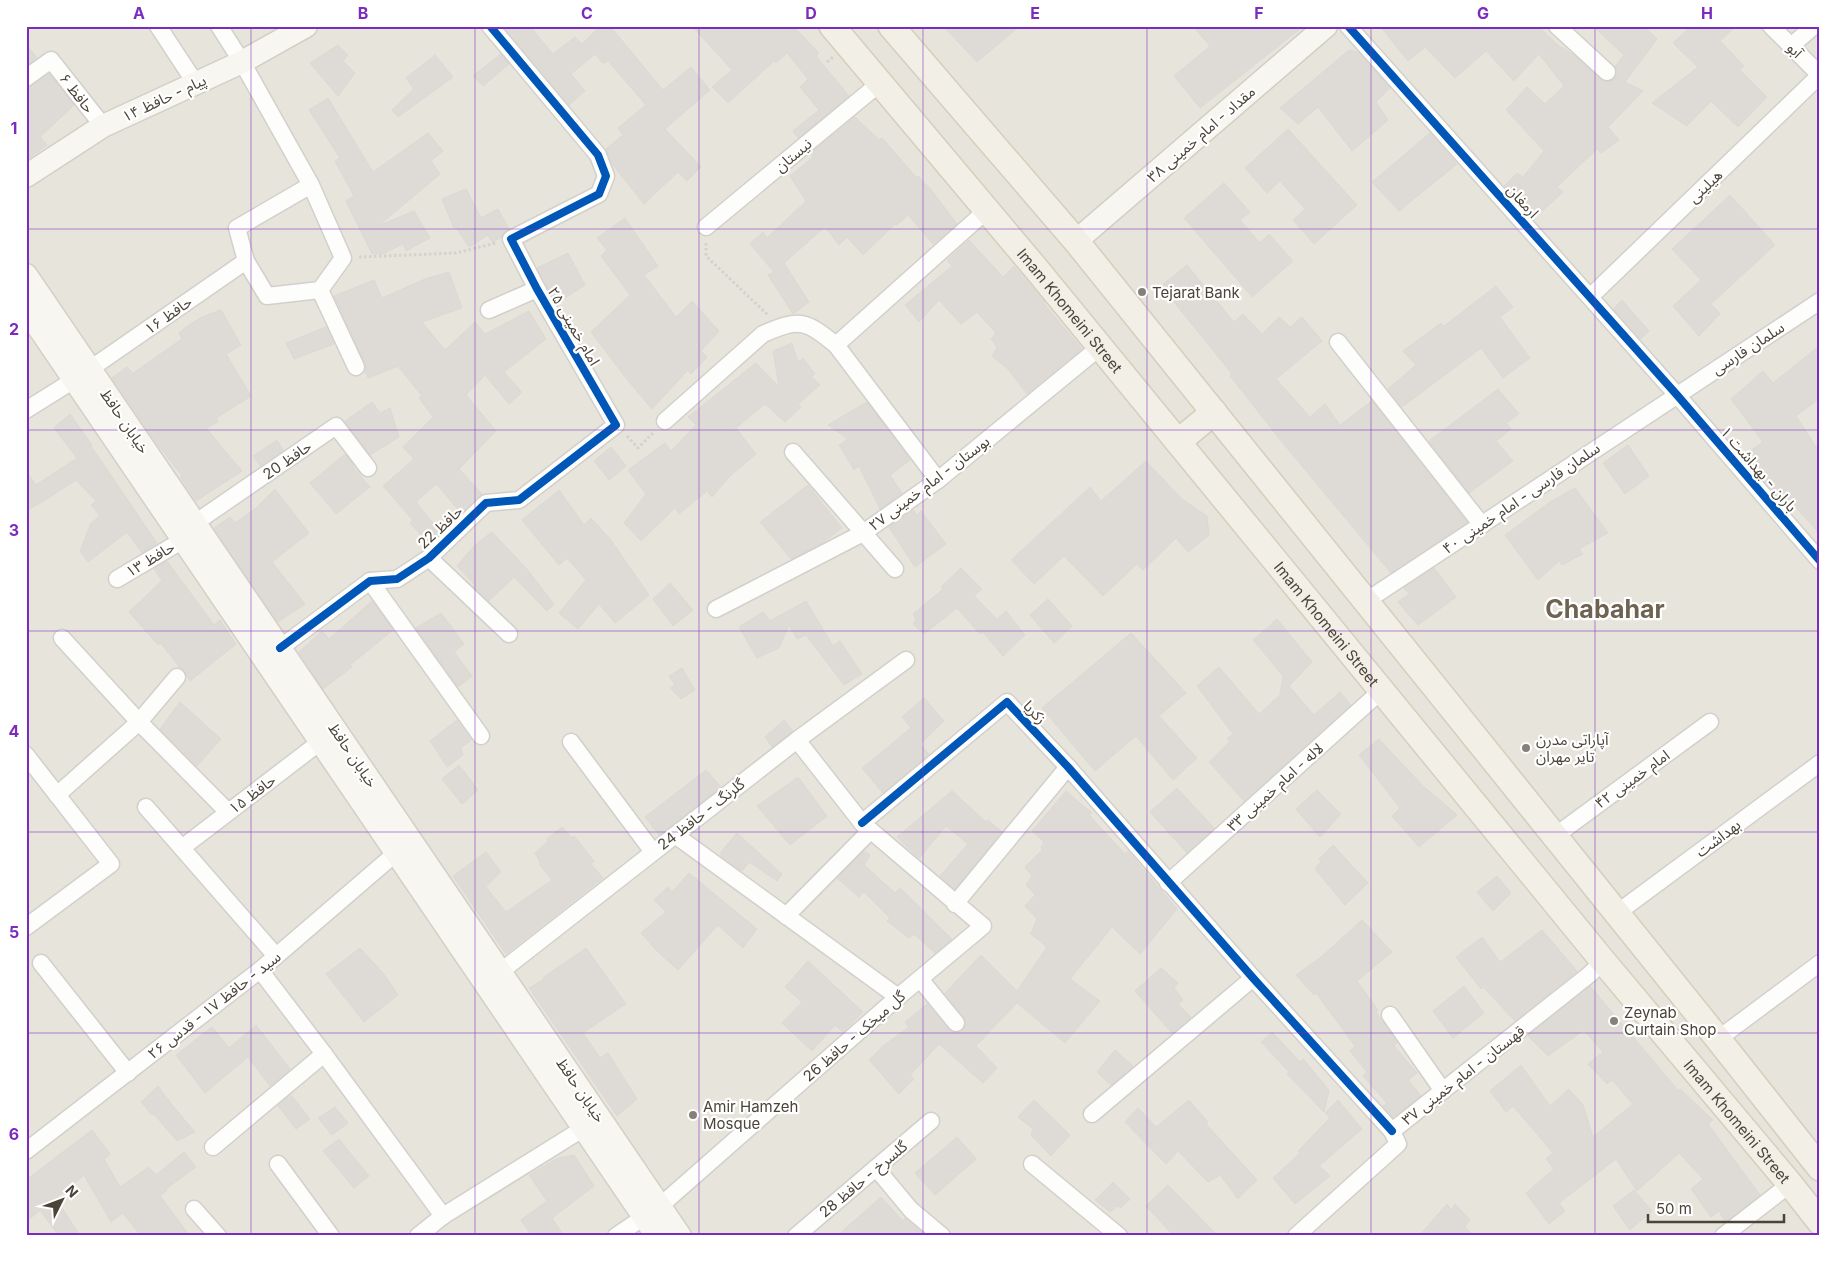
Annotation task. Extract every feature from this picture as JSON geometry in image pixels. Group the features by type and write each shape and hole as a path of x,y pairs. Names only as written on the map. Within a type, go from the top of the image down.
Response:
{"main road":[{"name":"پیام - حافظ ۱۴","path":"26,176 103,126 242,62 281,32 306,26"},
{"name":"Imam Khomeini Street","path":"832,26 987,210 1820,1222"},
{"path":"892,26 1076,241 1820,1168"},
{"name":"مقداد - امام خمینی ۳۸","path":"1076,241 1326,26"},
{"name":"خیابان حافظ","path":"26,275 82,374 189,532 320,742 584,1128 652,1212 680,1236"},
{"name":"خیابان حافظ","path":"26,309 82,374"},
{"path":"1178,442 1214,412"},
{"name":"خیابان حافظ","path":"189,532 280,648 500,972 652,1212 657,1236"}],"street":[{"path":"158,26 196,84"},
{"path":"219,26 242,62 311,185 343,258 320,290 267,296 246,261 237,228 311,185"},
{"path":"490,26 598,155 606,176 599,194 511,239"},
{"name":"ارمغان","path":"1348,26 1676,395"},
{"path":"1557,26 1606,72"},
{"name":"آبو","path":"1771,26 1820,75"},
{"path":"1791,46 1814,26"},
{"name":"حافظ ۶","path":"26,78 51,60 103,126"},
{"name":"هیلینی","path":"1590,297 1820,75"},
{"name":"نیستان","path":"706,227 880,83"},
{"path":"836,345 987,210"},
{"name":"امام خمینی ۲۵","path":"511,239 537,289 616,425"},
{"name":"حافظ ۱۶","path":"26,410 82,374 246,261"},
{"path":"489,310 537,289"},
{"path":"320,290 356,367"},
{"name":"سلمان فارسی","path":"1676,395 1820,301"},
{"path":"665,421 763,334 800,322 818,331 836,345 938,480"},
{"path":"1338,342 1482,525"},
{"name":"بوستان - امام خمینی ۲۷","path":"716,609 863,532 938,480 1100,347"},
{"name":"سلمان فارسی - امام خمینی ۴۰","path":"1366,601 1676,395"},
{"name":"باران - بهداشت ۱","path":"1676,395 1820,561"},
{"name":"حافظ 22","path":"370,581 396,579 429,558 486,503 519,500 616,425"},
{"name":"حافظ 20","path":"189,532 336,426 368,468"},
{"path":"793,452 895,569"},
{"name":"حافظ ۱۳","path":"117,579 189,532"},
{"path":"429,558 509,634"},
{"path":"280,648 370,581 482,736"},
{"path":"62,638 139,722 228,812"},
{"name":"گلرنگ - حافظ 24","path":"500,972 797,740 906,660"},
{"path":"57,795 139,722 177,677"},
{"name":"لاله - امام خمینی ۳۳","path":"1168,883 1382,690"},
{"name":"زکریا","path":"866,827 1007,702 1068,767 1168,883 1392,1131"},
{"name":"امام خمینی ۴۲","path":"1555,836 1710,722"},
{"path":"797,740 866,827 955,904 1068,767"},
{"name":"حافظ ۱۵","path":"183,847 320,742"},
{"path":"571,742 653,852"},
{"path":"26,755 111,864 26,927"},
{"name":"بهداشت","path":"1617,913 1820,763"},
{"path":"146,807 183,847 276,956"},
{"path":"786,916 866,827"},
{"path":"675,835 898,997"},
{"name":"سید - حافظ ۱۷ - قدس ۲۶","path":"26,1151 260,970 396,853"},
{"name":"گل میخک - حافظ 26","path":"616,1236 652,1212 898,997 983,926 955,904"},
{"name":"قهستان - امام خمینی ۳۷","path":"1296,1236 1398,1144 1392,1131 1604,961"},
{"path":"41,963 128,1073"},
{"path":"1718,1039 1820,963"},
{"path":"260,970 443,1216"},
{"path":"1092,1114 1253,978"},
{"path":"920,979 956,1023"},
{"path":"1390,1015 1443,1091"},
{"path":"214,1147 324,1054"},
{"name":"گلسرخ - حافظ 28","path":"796,1236 931,1121"},
{"path":"418,1236 443,1216 584,1128"},
{"path":"278,1164 332,1236"},
{"path":"1032,1164 1119,1236"},
{"path":"876,1168 911,1210 942,1236"},
{"path":"1723,1236 1790,1184"},
{"path":"194,1209 218,1236"}],"path":[{"path":"706,227 706,256 780,327"},
{"path":"343,258 456,253 511,239"},
{"path":"616,425 638,448 665,421"}],"shaded area":[{"path":"26,26 1820,26 1820,1236 26,1236"}],"building":[{"path":"503,26 530,26 553,54 575,37 582,44 596,30 597,26 610,26 663,90 691,67 710,90 665,129 701,167 687,181 678,172 644,204 613,165 606,149 623,135 618,128 646,105 608,61 603,63 595,54 571,74 585,91 569,105"},
{"path":"692,26 793,26 819,53 816,56 849,96 798,138 793,131 819,110 800,87 808,79 787,53 776,63 774,61 728,103 712,87 732,70"},
{"path":"943,26 1020,26 977,62"},
{"path":"1193,26 1304,26 1200,108 1174,76 1210,46"},
{"path":"1380,26 1538,26 1561,48 1576,57 1605,82 1615,78 1617,74 1615,66 1624,55 1593,26 1644,26 1657,39 1625,82 1643,91 1608,127 1619,140 1601,153 1597,149 1557,187 1563,192 1537,216 1504,186 1517,173 1523,177 1544,151 1506,110 1527,87 1545,104 1564,86 1539,54 1514,81 1486,51 1455,78 1425,47 1408,61"},
{"path":"1691,26 1736,26 1720,41 1744,66 1740,70 1767,97 1738,127 1711,101 1687,126 1652,103 1698,67 1673,43"},
{"path":"26,44 37,58 26,66"},
{"path":"338,45 348,55 343,61 355,73 338,96 310,63"},
{"path":"1349,50 1358,52 1390,88 1376,102 1388,120 1352,151 1318,107 1298,124 1280,108"},
{"path":"501,54 509,64 483,86 473,76"},
{"path":"435,55 453,77 398,117 392,110 414,89 406,78"},
{"path":"49,74 74,105 40,137 47,145 26,160 26,88"},
{"path":"328,98 373,172 428,133 443,151 431,161 440,174 378,226 414,211 430,238 406,251 403,244 383,254 372,254 346,201 354,196 335,161 340,158 309,110"},
{"path":"855,117 879,140 882,138 917,178 918,176 932,191 957,224 933,244 908,215 897,225 895,224 863,255 847,237 839,245 825,227 784,263 809,302 793,314 768,275 774,272 750,244 763,232 767,238 806,201 790,176 813,157 810,154"},
{"path":"1288,129 1357,205 1314,244 1293,220 1305,209 1280,181 1267,193 1245,168"},
{"path":"1430,133 1457,164 1399,211 1372,182"},
{"path":"1224,183 1250,212 1240,220 1260,243 1269,234 1293,261 1252,297 1184,218"},
{"path":"466,189 481,218 498,209 509,229 503,233 502,237 492,242 488,235 469,247 456,227 454,228 442,199"},
{"path":"1730,195 1775,245 1711,304 1720,314 1699,336 1673,306 1701,280 1672,249"},
{"path":"625,218 658,266 644,275 676,317 692,301 719,331 701,351 707,357 691,374 688,370 652,409 591,332 630,295 601,256 607,250 597,238"},
{"path":"969,240 1003,277 1014,266 1082,349 1027,394 1008,369 992,356 997,347 991,339 996,333 977,312 961,324 939,300 919,322 905,305 952,266 947,260"},
{"path":"568,253 585,285 557,303 537,268"},
{"path":"1187,265 1234,322 1243,314 1262,334 1279,317 1290,327 1302,317 1322,341 1276,379 1310,417 1325,404 1340,425 1372,401 1467,522 1391,573 1282,442 1230,376 1232,374 1161,286"},
{"path":"449,272 462,308 422,322 445,350 475,322 485,334 529,311 546,339 504,372 522,392 509,404 485,375 466,395 496,431 459,469 482,494 461,513 436,484 416,502 440,531 428,543 410,523 413,520 383,486 414,459 403,447 433,417 419,398 422,396 398,366 368,378 365,371 365,363 334,296 374,280 382,298 425,279"},
{"path":"1496,286 1513,307 1500,317 1530,358 1503,378 1481,348 1402,407 1388,389 1416,365 1403,351 1441,323 1444,326"},
{"path":"1622,300 1649,331 1641,339 1613,309"},
{"path":"221,310 241,345 226,354 251,396 216,418 218,422 206,428 242,471 196,501 180,477 182,476 158,445 112,378 127,367 133,373 182,339 179,333 187,326 204,316"},
{"path":"326,327 334,344 294,359 286,343"},
{"path":"792,343 798,362 803,358 815,374 811,377 820,385 798,404 801,407 785,422 765,404 736,428 756,454 729,477 712,497 707,491 679,514 675,508 641,541 624,523 646,494 628,470 665,443 671,451 696,425 688,417 756,363 779,387 773,351"},
{"path":"1820,345 1820,398 1796,416 1820,453 1820,534 1791,502 1786,506 1743,456 1763,442 1731,399 1763,371 1773,383"},
{"path":"1498,389 1519,414 1506,423 1511,429 1496,441 1513,461 1469,493 1429,441"},
{"path":"372,402 380,413 390,408 399,437 370,455 345,421"},
{"path":"867,402 910,460 890,475 902,493 880,509 859,466 854,470 839,445 848,439 828,425"},
{"path":"70,414 157,543 142,553 127,532 88,562 80,551 91,523 100,516 91,505 96,501 76,480 26,511 26,471 36,485 77,458 54,428"},
{"path":"277,440 283,450 260,466 253,456"},
{"path":"1628,445 1649,476 1625,494 1603,463"},
{"path":"611,447 626,466 609,480 594,461"},
{"path":"345,454 352,466 370,487 336,514 310,483"},
{"path":"1146,461 1182,499 1207,516 1209,535 1188,552 1176,538 1143,570 1137,564 1103,596 1064,556 1034,584 1011,560 1090,487 1101,501"},
{"path":"808,485 842,528 822,543 791,559 760,522"},
{"path":"1575,488 1608,533 1579,549 1583,554 1562,565 1559,561 1538,580 1505,535 1550,502"},
{"path":"275,489 309,533 272,562 305,604 278,622 214,528 230,517 235,523 255,509"},
{"path":"559,490 584,525 591,518 610,539 649,595 615,623 599,604 578,629 559,613 586,580 567,558 559,565 522,520"},
{"path":"913,510 917,515 921,511 946,544 915,567 889,527"},
{"path":"492,532 526,568 554,604 547,611 514,577 489,601 473,586 475,585 457,566 475,545"},
{"path":"167,561 214,625 220,620 236,644 190,681 184,670 179,667 161,643 158,645 129,612 162,581 154,569"},
{"path":"961,568 982,589 974,596 997,619 1006,611 1025,635 1003,656 983,632 980,634 957,608 924,634 913,624 916,620 913,614 943,589 941,587"},
{"path":"1434,568 1456,597 1418,625 1398,602 1409,594 1404,588"},
{"path":"670,583 693,610 673,626 653,599"},
{"path":"1048,599 1072,626 1054,643 1030,615"},
{"path":"372,601 393,630 350,665 352,667 323,689 299,652 322,631 329,639"},
{"path":"806,601 833,646 840,641 862,674 844,685 806,635 797,639 789,625 779,648 757,658 739,627 763,612 770,621"},
{"path":"441,613 464,644 454,652 472,676 458,687 416,628"},
{"path":"1277,619 1312,662 1289,686 1314,715 1340,692 1351,705 1244,801 1209,762 1230,741 1227,739 1233,734 1197,686 1219,667 1259,714 1280,695 1283,676 1253,640"},
{"path":"1131,633 1186,693 1159,716 1197,758 1173,780 1136,736 1095,771 1042,708"},
{"path":"682,668 695,690 681,699 670,688 675,685 669,676"},
{"path":"924,698 944,721 920,744 929,754 883,793 862,768 911,728 902,717"},
{"path":"180,702 221,739 197,766 160,729"},
{"path":"457,720 471,740 461,748 463,755 447,767 430,741"},
{"path":"784,720 793,731 772,747 765,737"},
{"path":"1379,739 1422,785 1457,815 1419,847 1392,816 1400,808 1359,755"},
{"path":"459,765 478,790 462,804 442,779"},
{"path":"706,770 721,787 659,835 645,817"},
{"path":"798,777 827,816 790,845 757,806"},
{"path":"1177,788 1214,828 1187,853 1150,812"},
{"path":"1317,790 1341,814 1320,837 1296,809"},
{"path":"952,791 986,822 988,820 1002,832 955,889 940,876 968,844 946,826 919,858 897,837"},
{"path":"1066,791 1092,813 1089,815 1125,854 1128,851 1177,909 1140,954 1112,927 1070,979 1100,1001 1065,1043 1017,1003 976,1046 997,1068 983,1083 939,1044 910,1075 914,1079 899,1094 869,1060 883,1046 909,1027 905,1022 927,1004 949,1030 957,1033 962,1031 965,1026 964,1017 945,993 981,955 1017,991 1047,947 1031,934 1037,919 1025,906 1035,895 1026,885 1032,876 1025,867 1042,850 1041,847 1044,842 1032,831"},
{"path":"562,827 572,838 574,836 594,861 591,864 603,878 506,954 453,876 486,852 501,872 486,887 506,912 552,880 539,864 540,862 535,853 548,841 547,839"},
{"path":"737,833 782,874 777,881 749,862 742,871 722,857 720,853"},
{"path":"1333,845 1368,883 1345,905 1315,869 1321,862 1319,859"},
{"path":"864,851 870,855 864,865 895,893 900,888 952,939 935,953 914,934 909,938 887,921 890,918 864,892 859,897 837,878"},
{"path":"689,873 757,929 743,948 718,925 678,970 641,933 666,912 654,900 668,887 672,892"},
{"path":"1497,876 1511,893 1493,911 1477,892"},
{"path":"1362,920 1392,952 1357,981 1378,1010 1376,1012 1397,1043 1394,1046 1417,1073 1408,1080 1421,1096 1393,1117 1383,1106 1387,1103 1363,1076 1367,1072 1350,1051 1355,1046 1316,993 1314,995 1296,975 1320,958"},
{"path":"1542,930 1577,971 1515,1021 1483,987 1481,989 1456,957 1482,937 1500,962"},
{"path":"360,948 383,973 398,995 364,1022 326,974"},
{"path":"586,948 626,1004 583,1033 600,1058 608,1053 637,1099 617,1116 529,988"},
{"path":"808,961 863,1012 843,1032 835,1025 812,1051 782,1023 802,1002 785,987"},
{"path":"1161,968 1178,983 1174,988 1183,1000 1178,1004 1191,1017 1172,1033 1135,991"},
{"path":"1464,986 1484,1013 1453,1038 1433,1011"},
{"path":"1590,986 1678,1090 1680,1089 1713,1120 1708,1124 1760,1195 1725,1222 1719,1211 1711,1217 1691,1189 1703,1179 1679,1153 1637,1191 1616,1159 1559,1203 1565,1211 1549,1224 1526,1193 1554,1169 1546,1159 1553,1153 1513,1106 1506,1112 1490,1091 1521,1065 1550,1106 1569,1089 1583,1105 1593,1137 1633,1104 1612,1080 1607,1084 1588,1064 1603,1052 1584,1030 1548,1056 1528,1036"},
{"path":"256,1025 290,1069 270,1086 248,1057 205,1093 176,1055 212,1027 229,1048"},
{"path":"1272,1032 1300,1062 1303,1059 1329,1090 1324,1112 1287,1074 1289,1072 1261,1042"},
{"path":"1115,1050 1133,1066 1111,1085 1097,1072"},
{"path":"158,1086 195,1132 177,1141 141,1102"},
{"path":"291,1095 310,1119 296,1129 278,1106"},
{"path":"1034,1100 1070,1135 1051,1156 1031,1135 1033,1129 1018,1117"},
{"path":"1189,1100 1208,1122 1206,1124 1257,1180 1238,1199 1220,1175 1208,1182 1178,1151 1166,1164 1125,1122 1138,1108 1156,1127"},
{"path":"1338,1100 1362,1129 1319,1166 1330,1176 1295,1204 1273,1178 1300,1153 1298,1151 1330,1118 1325,1113"},
{"path":"335,1107 348,1123 332,1135 318,1118"},
{"path":"92,1130 110,1154 104,1159 120,1187 149,1167 156,1175 184,1152 196,1167 166,1189 160,1196 190,1236 141,1236 123,1213 111,1222 84,1175 56,1198 80,1236 59,1236 40,1210 26,1222 26,1180"},
{"path":"957,1137 976,1159 935,1195 915,1173"},
{"path":"339,1139 369,1176 354,1188 323,1151"},
{"path":"574,1155 594,1186 552,1218 564,1236 532,1236 521,1220 547,1201 529,1175 558,1158"},
{"path":"1113,1182 1130,1199 1121,1208 1117,1206 1110,1212 1095,1200"},
{"path":"1168,1185 1218,1236 1174,1236 1146,1206"},
{"path":"1634,1190 1652,1211 1630,1230 1613,1206"},
{"path":"881,1197 903,1221 905,1218 926,1236 837,1236"},
{"path":"1447,1204 1451,1210 1455,1204 1470,1220 1465,1226 1473,1236 1419,1236"}],"cycle path":[{"path":"280,648 370,581 397,579 429,558 486,503 519,500 616,425 537,289 511,239 599,194 606,176 598,155 490,26"},
{"path":"1348,26 1677,395 1820,561"},
{"path":"862,823 1007,702 1068,767 1253,978 1392,1131"}],"place":[{"name":"Tejarat Bank","path":"1142,292"},
{"name":"آپاراتی مدرن تایر مهران","path":"1526,748"},
{"name":"Zeynab Curtain Shop","path":"1614,1021"},
{"name":"Amir Hamzeh Mosque","path":"693,1115"}],"district":[{"name":"Chabahar","path":"1605,609"}]}
